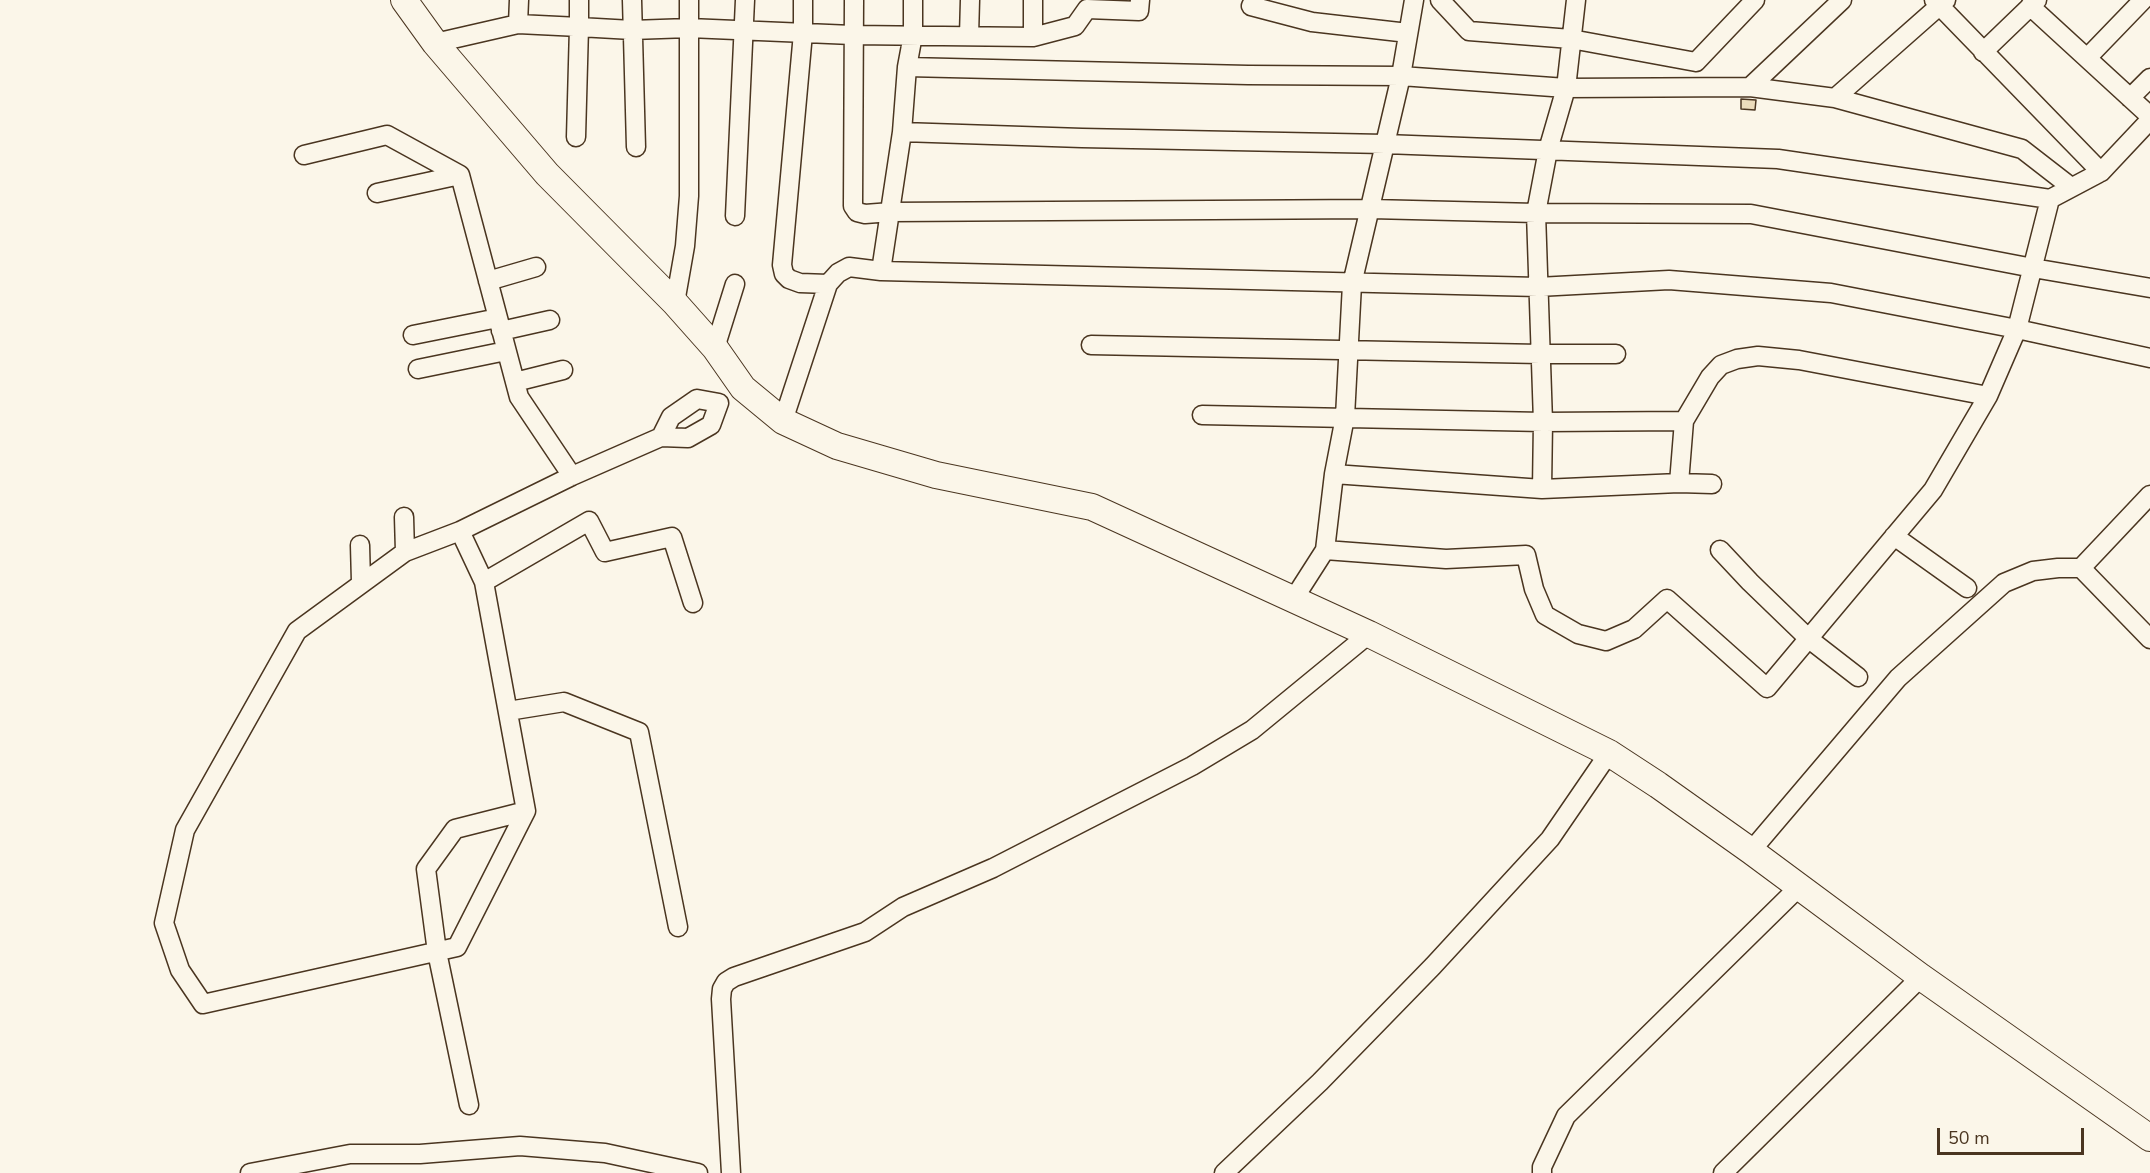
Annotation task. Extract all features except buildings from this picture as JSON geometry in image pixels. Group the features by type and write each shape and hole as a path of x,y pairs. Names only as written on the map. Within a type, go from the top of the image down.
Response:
{"street":[{"path":"404,0 435,43 547,174 675,303 715,348 743,388 783,421 837,446 936,475 1092,507 1369,634 1609,753 1751,850 1921,977 2150,1138"},
{"path":"518,24 519,0"},
{"path":"576,137 579,0"},
{"path":"632,0 636,147"},
{"path":"675,303 685,246 689,196 689,0"},
{"path":"735,216 745,0"},
{"path":"803,0 803,33 782,265 784,274 789,279 800,283 828,284"},
{"path":"854,0 852,35 853,206 857,212 865,214 1371,209 1536,213 1751,214 2150,288"},
{"path":"881,271 902,132 907,67 913,35 913,0"},
{"path":"969,36 970,0"},
{"path":"1033,0 1033,38"},
{"path":"435,43 518,24 632,30 689,28 852,35 1033,38 1075,26 1087,4 1139,11 1140,0"},
{"path":"1254,0 1251,6 1312,22 1408,33"},
{"path":"1293,600 1325,550 1334,474 1345,417 1352,284 1401,76 1414,0"},
{"path":"1440,0 1468,31 1571,39 1696,62 1755,0"},
{"path":"1542,489 1543,422 1536,213 1548,150 1566,88 1576,0"},
{"path":"1750,87 1842,0"},
{"path":"2087,58 2143,0"},
{"path":"1835,98 1940,2 1983,52 2101,171"},
{"path":"902,132 1385,144 1778,159 2050,199 2101,171 2150,118 2034,3 1983,52"},
{"path":"907,67 1401,76 1566,88 1750,87 1835,98 2022,148 2071,187"},
{"path":"2130,98 2150,78"},
{"path":"303,155 387,135 460,175 519,397 572,476"},
{"path":"377,193 460,175"},
{"path":"1325,550 1446,559 1526,555 1534,589 1545,615 1578,634 1606,641 1634,629 1667,599 1767,688 1933,490 1988,396 2018,329 2050,199"},
{"path":"488,281 537,267"},
{"path":"783,421 828,284 838,273 849,267 881,271 1538,287 1669,280 1820,292 2018,329 2150,358"},
{"path":"715,348 735,284"},
{"path":"413,335 550,320"},
{"path":"1090,345 1616,354"},
{"path":"418,369 506,351"},
{"path":"1679,483 1684,421 1710,377 1721,365 1737,358 1758,356 1799,360 1988,396"},
{"path":"515,382 563,370"},
{"path":"460,531 484,582 526,811 457,947 204,1004 180,970 164,923 185,830 297,631 405,552 460,531 572,476 661,436 688,438 711,424 719,403 743,388"},
{"path":"661,436 671,417 697,399 719,403"},
{"path":"1202,415 1543,422 1684,421"},
{"path":"1334,474 1542,489 1679,483 1712,484"},
{"path":"2081,568 2150,495"},
{"path":"404,517 405,552"},
{"path":"484,582 590,521 605,552 672,537 693,603"},
{"path":"1894,536 1967,588"},
{"path":"360,545 361,582"},
{"path":"1720,550 1809,639 1858,677"},
{"path":"1751,850 1898,678 2004,583 2032,571 2081,568 2150,639"},
{"path":"731,1173 722,999 722,989 726,982 734,977 865,932 903,907 993,868 1192,766 1252,730 1369,634"},
{"path":"508,711 564,702 639,732 678,927"},
{"path":"1224,1173 1320,1082 1433,966 1550,838 1609,753"},
{"path":"469,1105 437,952 426,869 455,829 526,811"},
{"path":"1542,1173 1542,1167 1566,1116 1800,886"},
{"path":"1723,1173 1921,977"},
{"path":"250,1173 350,1154 420,1154 520,1146 605,1153 698,1173"}]}
